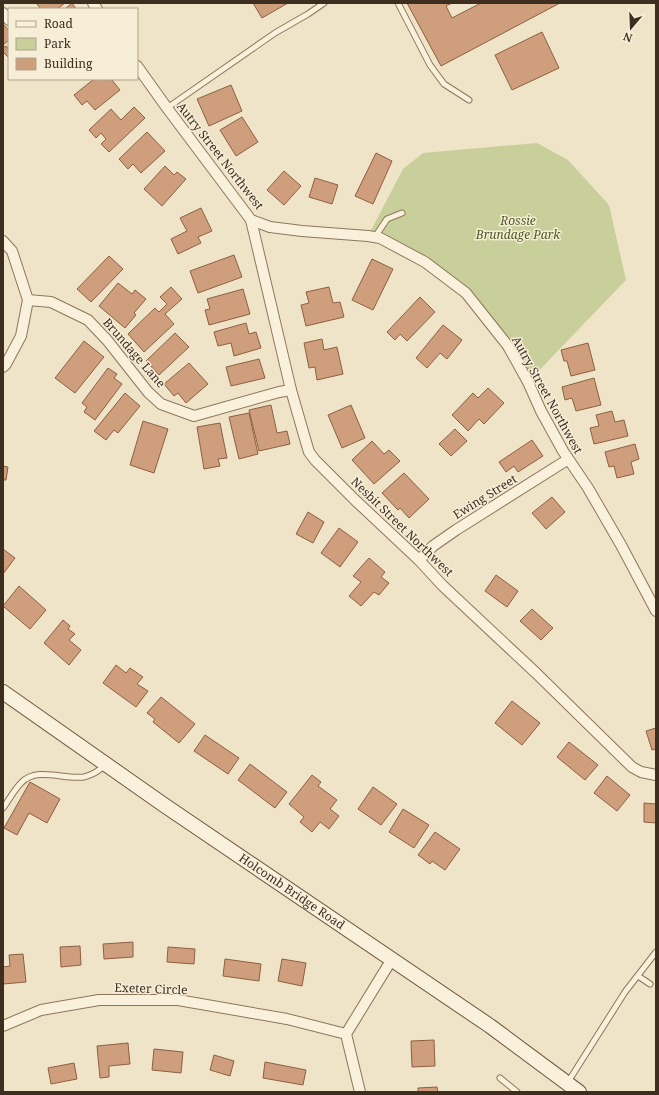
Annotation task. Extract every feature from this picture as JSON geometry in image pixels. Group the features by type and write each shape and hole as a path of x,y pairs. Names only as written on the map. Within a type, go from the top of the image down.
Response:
{"street":[{"name":"Autry Street Northwest","path":"138,67 166,108 251,220 270,227 380,238 425,262 466,293 508,346 568,460 588,488 614,532 656,611"},
{"name":"Nesbit Street Northwest","path":"251,220 291,390 309,452 315,460 419,560 442,585 536,673 632,767 641,772 656,775"},
{"path":"3,241 12,251 28,300 21,336 3,367"},
{"name":"Brundage Lane","path":"28,300 51,302 88,320 107,340 148,392 162,404 194,416 291,390"},
{"name":"Ewing Street","path":"419,560 433,546 456,530 568,460"},
{"name":"Holcomb Bridge Road","path":"3,692 177,814 490,1026 579,1092"},
{"path":"360,1092 346,1034 392,959"},
{"name":"Exeter Circle","path":"3,1026 41,1010 99,1000 178,1000 287,1019 346,1034"}],"lane":[{"path":"166,108 275,33 324,3"},
{"path":"398,3 430,65 444,84 469,100"},
{"path":"375,237 387,219 402,213"},
{"path":"3,808 22,782 30,777 44,774 84,777 98,772 106,765"},
{"path":"568,1083 625,992 656,952"},
{"path":"638,976 650,984"},
{"path":"500,1078 517,1092"}],"green space":[{"name":"Rossie Brundage Park","path":"537,143 568,160 609,205 626,280 528,382 466,293 430,266 368,236 403,169 423,153"}],"building":[{"path":"36,3 65,3 58,8 40,8"},
{"path":"72,3 75,8 66,8"},
{"path":"253,3 288,3 262,18"},
{"path":"407,3 452,3 446,6 452,18 481,3 560,3 441,66"},
{"path":"3,24 8,30 8,41 3,45"},
{"path":"542,32 559,68 512,90 495,55"},
{"path":"6,46 8,49 8,57 3,52 3,48"},
{"path":"93,80 112,80 120,90 95,110 87,101 82,105 74,95"},
{"path":"231,85 242,111 209,126 197,99"},
{"path":"134,107 145,118 109,152 101,144 106,139 101,133 96,138 89,130 111,109 121,120"},
{"path":"242,117 258,142 236,156 220,130"},
{"path":"147,132 165,151 141,173 133,164 128,169 119,159"},
{"path":"376,153 392,161 373,204 355,196"},
{"path":"165,166 174,175 177,172 186,179 162,206 144,189"},
{"path":"284,171 301,186 284,205 267,190"},
{"path":"315,178 338,185 332,204 309,197"},
{"path":"201,208 212,231 198,237 201,243 178,254 171,239 187,231 180,218"},
{"path":"234,255 242,277 198,293 190,271"},
{"path":"109,256 123,269 91,302 77,289"},
{"path":"372,259 393,269 373,310 352,300"},
{"path":"118,283 132,294 135,290 146,299 134,313 136,315 125,328 99,306"},
{"path":"171,287 182,299 165,314 174,324 144,352 128,334 155,308 159,312 167,304 160,297"},
{"path":"329,287 333,303 340,302 344,317 306,326 301,305 309,303 306,292"},
{"path":"243,289 250,314 209,325 205,310 210,309 207,299"},
{"path":"420,297 435,312 407,341 400,334 395,340 387,332"},
{"path":"246,323 249,334 256,332 261,348 234,356 231,343 218,346 214,332"},
{"path":"443,325 462,340 447,359 440,353 427,368 416,358"},
{"path":"175,333 189,347 159,375 146,361"},
{"path":"322,339 324,350 337,347 343,374 317,380 315,367 309,368 304,343"},
{"path":"84,341 104,357 75,393 55,378"},
{"path":"588,343 595,370 571,376 567,361 564,361 561,350"},
{"path":"259,359 265,378 231,386 226,367"},
{"path":"189,363 208,384 186,403 178,393 174,396 164,384"},
{"path":"108,368 117,374 114,378 122,384 95,420 84,412 87,407 82,403"},
{"path":"594,378 601,405 576,411 572,398 565,400 562,387"},
{"path":"488,388 504,403 484,424 479,419 468,431 452,415 473,393 478,398"},
{"path":"125,393 140,406 118,433 114,430 106,440 94,431"},
{"path":"271,405 277,433 287,431 290,444 259,451 249,410"},
{"path":"351,405 365,438 342,448 328,415"},
{"path":"612,411 615,422 624,420 628,436 594,444 590,428 599,426 596,415"},
{"path":"249,413 258,454 239,459 229,417"},
{"path":"143,421 168,429 154,473 130,465"},
{"path":"220,423 227,458 218,459 220,466 204,469 197,427"},
{"path":"455,429 467,441 451,456 439,444"},
{"path":"532,440 543,456 518,472 514,466 506,472 499,462"},
{"path":"372,441 384,454 389,450 400,461 374,484 352,460"},
{"path":"635,444 639,459 631,462 634,474 617,478 614,466 609,467 605,452"},
{"path":"3,466 8,467 6,480 3,480"},
{"path":"404,473 429,499 409,518 400,508 398,510 382,493"},
{"path":"552,497 565,512 546,529 532,513"},
{"path":"308,512 324,522 313,543 296,534"},
{"path":"339,528 358,542 340,567 321,553"},
{"path":"3,549 15,558 3,574"},
{"path":"369,558 385,572 381,577 389,583 379,595 374,592 361,606 349,596 361,582 353,576"},
{"path":"496,575 518,591 507,607 485,591"},
{"path":"19,586 46,610 30,629 3,606"},
{"path":"532,609 553,628 541,640 520,621"},
{"path":"63,620 70,626 68,629 75,634 69,640 81,650 69,665 44,643"},
{"path":"116,665 126,673 130,668 143,677 137,684 148,691 136,707 103,683"},
{"path":"161,697 195,724 179,743 153,722 155,719 147,713"},
{"path":"512,701 540,723 522,745 495,723"},
{"path":"656,728 656,749 652,750 646,731"},
{"path":"205,735 239,758 228,774 194,751"},
{"path":"569,742 598,765 585,780 557,757"},
{"path":"250,764 287,792 275,808 238,780"},
{"path":"312,775 321,782 318,786 337,800 330,809 339,816 329,829 320,822 312,832 300,822 304,817 289,804"},
{"path":"607,776 630,795 617,811 594,793"},
{"path":"30,782 60,799 47,823 29,813 17,835 4,828"},
{"path":"373,787 397,804 381,825 358,809"},
{"path":"644,803 656,804 656,823 644,822"},
{"path":"403,809 429,825 414,848 389,832"},
{"path":"435,832 460,849 445,870 432,861 430,864 418,855"},
{"path":"133,942 133,957 104,959 103,944"},
{"path":"80,946 81,965 61,967 60,947"},
{"path":"168,947 195,949 194,964 167,962"},
{"path":"23,954 26,982 3,984 3,967 10,966 9,955"},
{"path":"225,959 261,964 259,981 223,976"},
{"path":"282,959 306,963 302,986 278,981"},
{"path":"434,1040 435,1066 412,1067 411,1041"},
{"path":"128,1043 130,1064 109,1066 109,1077 100,1078 97,1046"},
{"path":"154,1049 183,1052 181,1073 152,1070"},
{"path":"214,1055 234,1061 230,1076 210,1070"},
{"path":"265,1062 306,1070 303,1085 263,1078"},
{"path":"74,1063 77,1079 51,1084 48,1068"},
{"path":"437,1087 438,1092 418,1092 418,1088"}]}
